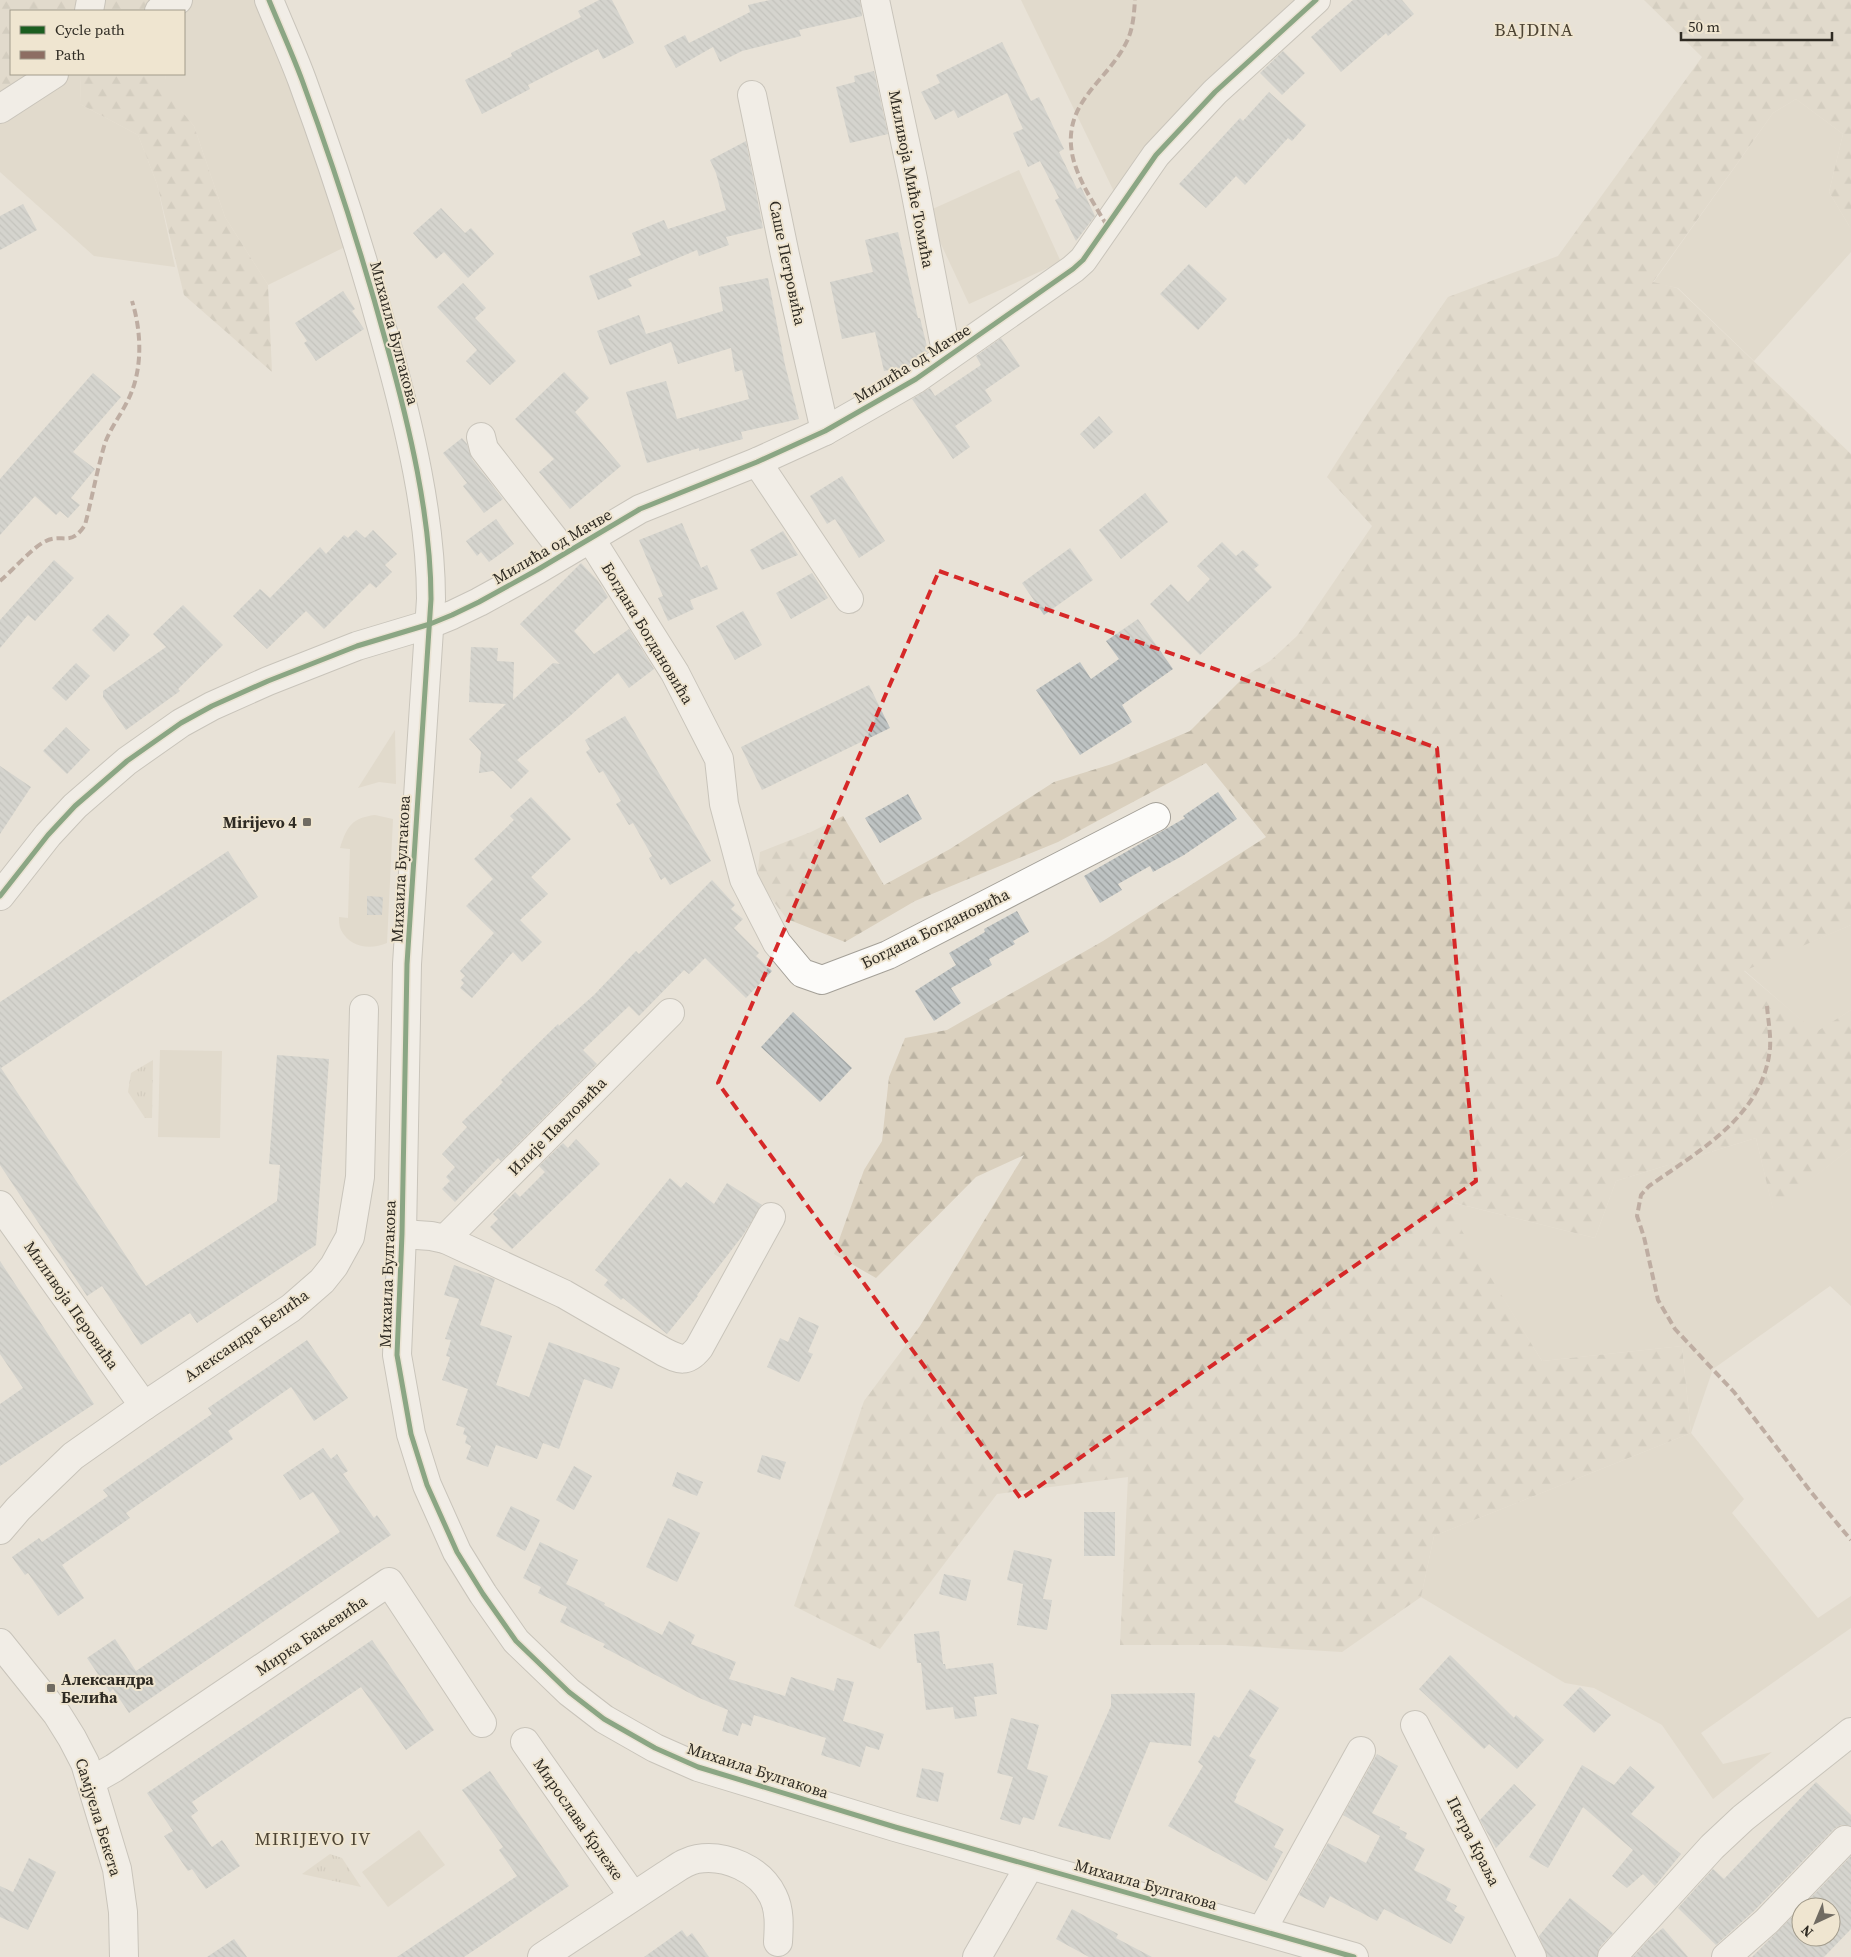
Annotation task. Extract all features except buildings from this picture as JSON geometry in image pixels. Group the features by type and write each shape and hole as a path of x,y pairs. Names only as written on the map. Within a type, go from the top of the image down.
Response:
{"street":[{"path":"161,10 178,0"},
{"name":"Михаила Булгакова","path":"269,0 302,79 357,241 396,377 424,518 431,571 430,624 407,964 402,1234 397,1355 412,1434 426,1484 457,1552 483,1594 516,1641 570,1692 604,1719 655,1748 715,1772 895,1827 1354,1957"},
{"name":"Миливоја Миће Томића","path":"875,0 913,179 947,357"},
{"name":"Милића од Мачве","path":"0,896 30,856 75,806 127,761 181,723 212,706 276,678 357,646 430,624 479,602 640,509 757,462 825,431 916,379 1073,269 1083,260 1156,155 1215,92 1316,0"},
{"path":"0,109 52,75"},
{"name":"Саше Петровића","path":"752,95 785,255 825,431"},
{"path":"481,437 484,449 565,553"},
{"path":"757,462 849,599"},
{"name":"Богдана Богдановића","path":"590,538 675,673 719,759 724,804 744,879 777,943 802,973 822,980 888,955 1156,817"},
{"name":"Александра Белића","path":"0,1530 18,1509 73,1456 291,1308 322,1281 344,1250 354,1222 360,1177 364,1009"},
{"name":"Илије Павловића","path":"444,1239 670,1013"},
{"name":"Миливоја Перовића","path":"0,1205 144,1406"},
{"path":"402,1234 444,1239 564,1294 664,1352 677,1358 686,1359 694,1355 699,1348 771,1217"},
{"name":"Мирка Бањевића","path":"92,1781 388,1582 482,1723"},
{"name":"Самјуела Бекета","path":"0,1643 57,1714 80,1751 92,1781 117,1869 123,1912 124,1957"},
{"name":"Петра Краља","path":"1415,1725 1532,1957"},
{"path":"1612,1957 1712,1847 1738,1823 1851,1732"},
{"name":"Мирослава Крлеже","path":"525,1742 633,1896"},
{"path":"1262,1930 1361,1751"},
{"path":"1726,1957 1767,1921 1845,1840"},
{"name":"Мирослава Крлеже","path":"542,1957 684,1863 698,1859 727,1860 754,1873 764,1883 773,1896 778,1910 778,1942"},
{"path":"977,1957 1030,1865"}],"highlighted area":[{"path":"939,571 1437,748 1476,1181 1021,1499 718,1083"}],"green space":[{"path":"0,0 177,0 174,10 10,10 10,75 52,75 0,109"},
{"path":"178,0 273,0 357,241 268,285 225,217 194,126 163,90 166,75 185,75 185,10"},
{"path":"1021,0 1300,0 1121,206"},
{"path":"1644,0 1851,0 1851,229 1829,192 1843,134 1796,99 1773,113 1653,282 1677,288 1851,454 1851,925 1744,971 1816,1032 1851,1010 1851,1148 1773,1210 1756,1138 1616,1181 1595,1238 1443,1200 1542,1361 1682,1346 1691,1433 1434,1536 1421,1597 1342,1652 1226,1645 1120,1645 1128,1477 997,1494 880,1649 794,1606 864,1401 920,1326 1024,1155 976,1177 876,1278 834,1254 864,1170 882,1141 889,1077 905,1038 947,1030 1103,941 1266,837 1206,763 1058,842 915,901 845,942 787,919 757,880 760,852 811,832 843,816 884,885 950,849 1054,782 1112,764 1190,731 1244,677 1270,661 1297,636 1372,526 1327,477 1368,413 1448,297 1558,256 1702,57"},
{"path":"55,75 81,75 80,104 138,135 157,184 175,267 94,256 0,172 0,110"},
{"path":"81,75 166,75 164,90 194,126 225,217 268,285 272,372 184,295 157,184 138,135 80,104"},
{"path":"1796,99 1843,134 1829,192 1851,229 1851,252 1754,361 1678,288 1653,283 1773,113"},
{"path":"1019,170 1061,262 969,304 926,212"},
{"path":"395,730 396,784 379,782 358,788"},
{"path":"375,815 393,819 387,943 368,947 350,941 340,927 339,917 348,918 350,849 340,848 345,834 352,824 361,818"},
{"path":"1851,925 1851,1010 1816,1033 1744,970"},
{"path":"160,1050 222,1051 220,1138 158,1137"},
{"path":"153,1060 152,1118 145,1118 128,1092 131,1073"},
{"path":"1756,1138 1773,1209 1851,1148 1851,1306 1830,1286 1713,1369 1691,1433 1682,1346 1542,1361 1442,1200 1595,1238 1616,1181"},
{"path":"1691,1433 1744,1499 1732,1513 1818,1618 1851,1596 1851,1628 1701,1733 1723,1764 1772,1752 1713,1799 1662,1725 1594,1688 1565,1683 1421,1597 1434,1536"},
{"path":"419,1830 445,1865 388,1907 362,1872"},
{"path":"330,1854 342,1858 361,1887 302,1874"}],"marked path":[{"path":"1107,226 1079,176 1073,158 1071,139 1073,122 1079,107 1119,56 1127,41 1134,16 1135,0"},
{"path":"0,581 39,545 50,539 75,536 85,525 105,443 127,402 136,378 139,339 132,301"},
{"path":"1767,1006 1770,1048 1765,1072 1756,1093 1742,1112 1708,1145 1649,1186 1641,1195 1637,1216 1644,1237 1658,1300 1675,1329 1734,1392 1811,1492 1851,1540"}],"cycle path":[{"path":"269,0 314,113 368,279 411,439 427,536 431,599 407,964 402,1234 397,1355 411,1434 427,1485 457,1552 483,1594 516,1641 569,1692 604,1719 655,1748 698,1767 895,1827 1354,1957"},
{"path":"0,896 48,835 75,806 127,761 181,723 212,706 268,681 357,646 430,624 452,615 537,570 640,509 757,462 825,431 916,379 1073,269 1083,260 1156,155 1215,92 1316,0"}],"place":[{"name":"Mirijevo 4","path":"307,822"},
{"name":"Александра Белића","path":"51,1688"}],"district":[{"name":"BAJDINA","path":"1534,30"},
{"name":"MIRIJEVO IV","path":"313,1839"}]}
